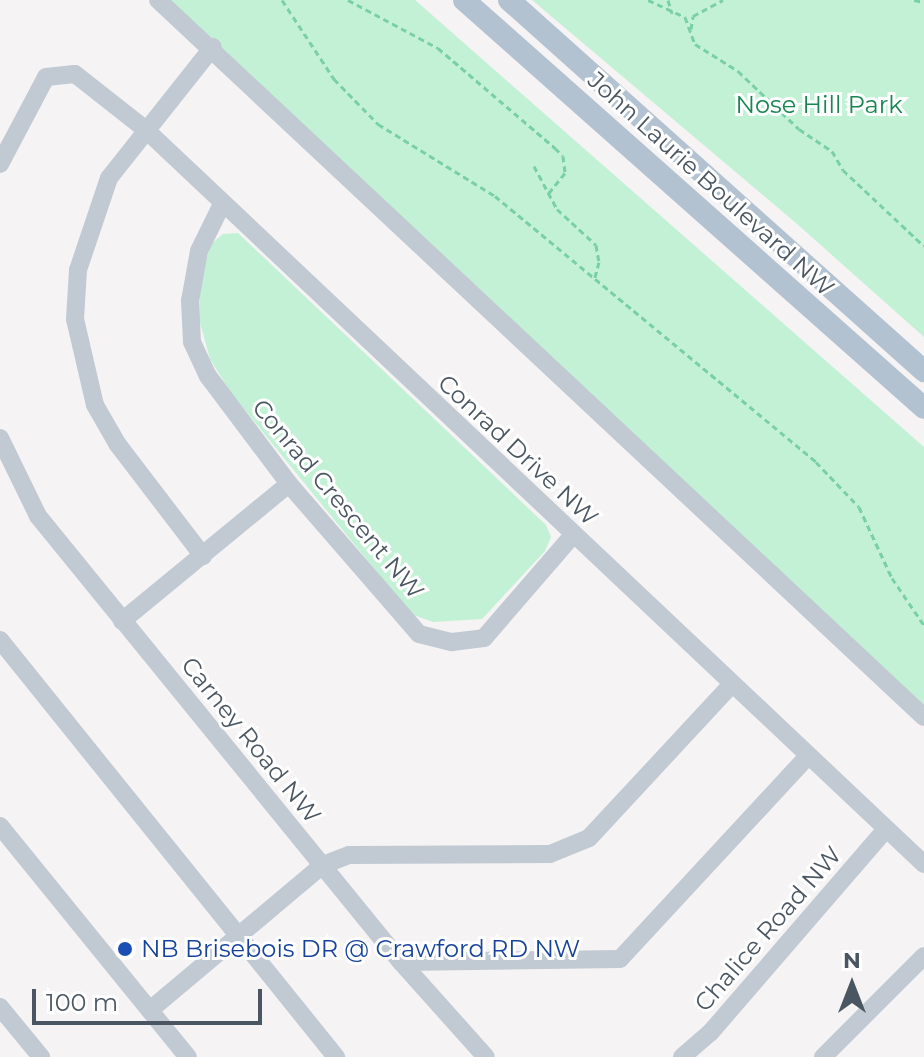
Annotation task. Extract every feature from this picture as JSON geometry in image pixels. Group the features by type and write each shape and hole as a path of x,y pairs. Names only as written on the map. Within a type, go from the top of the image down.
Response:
{"main road":[{"name":"John Laurie Boulevard NW","path":"464,0 924,408"},
{"name":"John Laurie Boulevard NW","path":"509,0 924,371"}],"street":[{"path":"158,0 213,47 924,717"},
{"path":"203,556 118,445 95,405 75,319 78,270 89,227 109,178 213,47"},
{"name":"Conrad Drive NW","path":"0,164 46,77 75,74 145,129 924,864"},
{"name":"Conrad Crescent NW","path":"222,204 199,251 190,301 192,342 208,376 289,484 419,634 452,642 484,638 573,535"},
{"name":"Carney Road NW","path":"0,438 38,516 401,962 486,1057"},
{"path":"122,621 289,484"},
{"path":"0,640 336,1057"},
{"path":"150,1010 323,865 349,855 550,854 589,838 732,684"},
{"path":"401,962 620,959 808,756"},
{"path":"0,826 188,1057"},
{"name":"Chalice Road NW","path":"682,1057 710,1033 886,829"},
{"path":"823,1057 924,956"},
{"path":"0,1007 41,1057"}],"path":[{"path":"282,0 356,104 406,145 495,196 778,427 839,485 872,527 892,578 924,625"},
{"path":"348,0 438,48 555,148 563,156 565,173 547,195"},
{"path":"648,0 685,17 695,44 738,71 799,129 832,151 843,170 924,246"},
{"path":"668,0 672,13"},
{"path":"691,33 693,16 723,0"},
{"path":"914,0 924,2"},
{"path":"534,166 547,195 596,245 599,262 595,277"}],"green space":[{"path":"167,0 415,0 924,447 924,710"},
{"name":"Nose Hill Park","path":"532,0 924,0 924,337 796,223"},
{"path":"238,233 546,525 551,537 545,551 482,619 433,622 411,614 231,393 210,359 199,319 200,280 211,244 223,234"}],"place":[{"name":"NB Brisebois DR @ Crawford RD NW","path":"125,949"}]}
